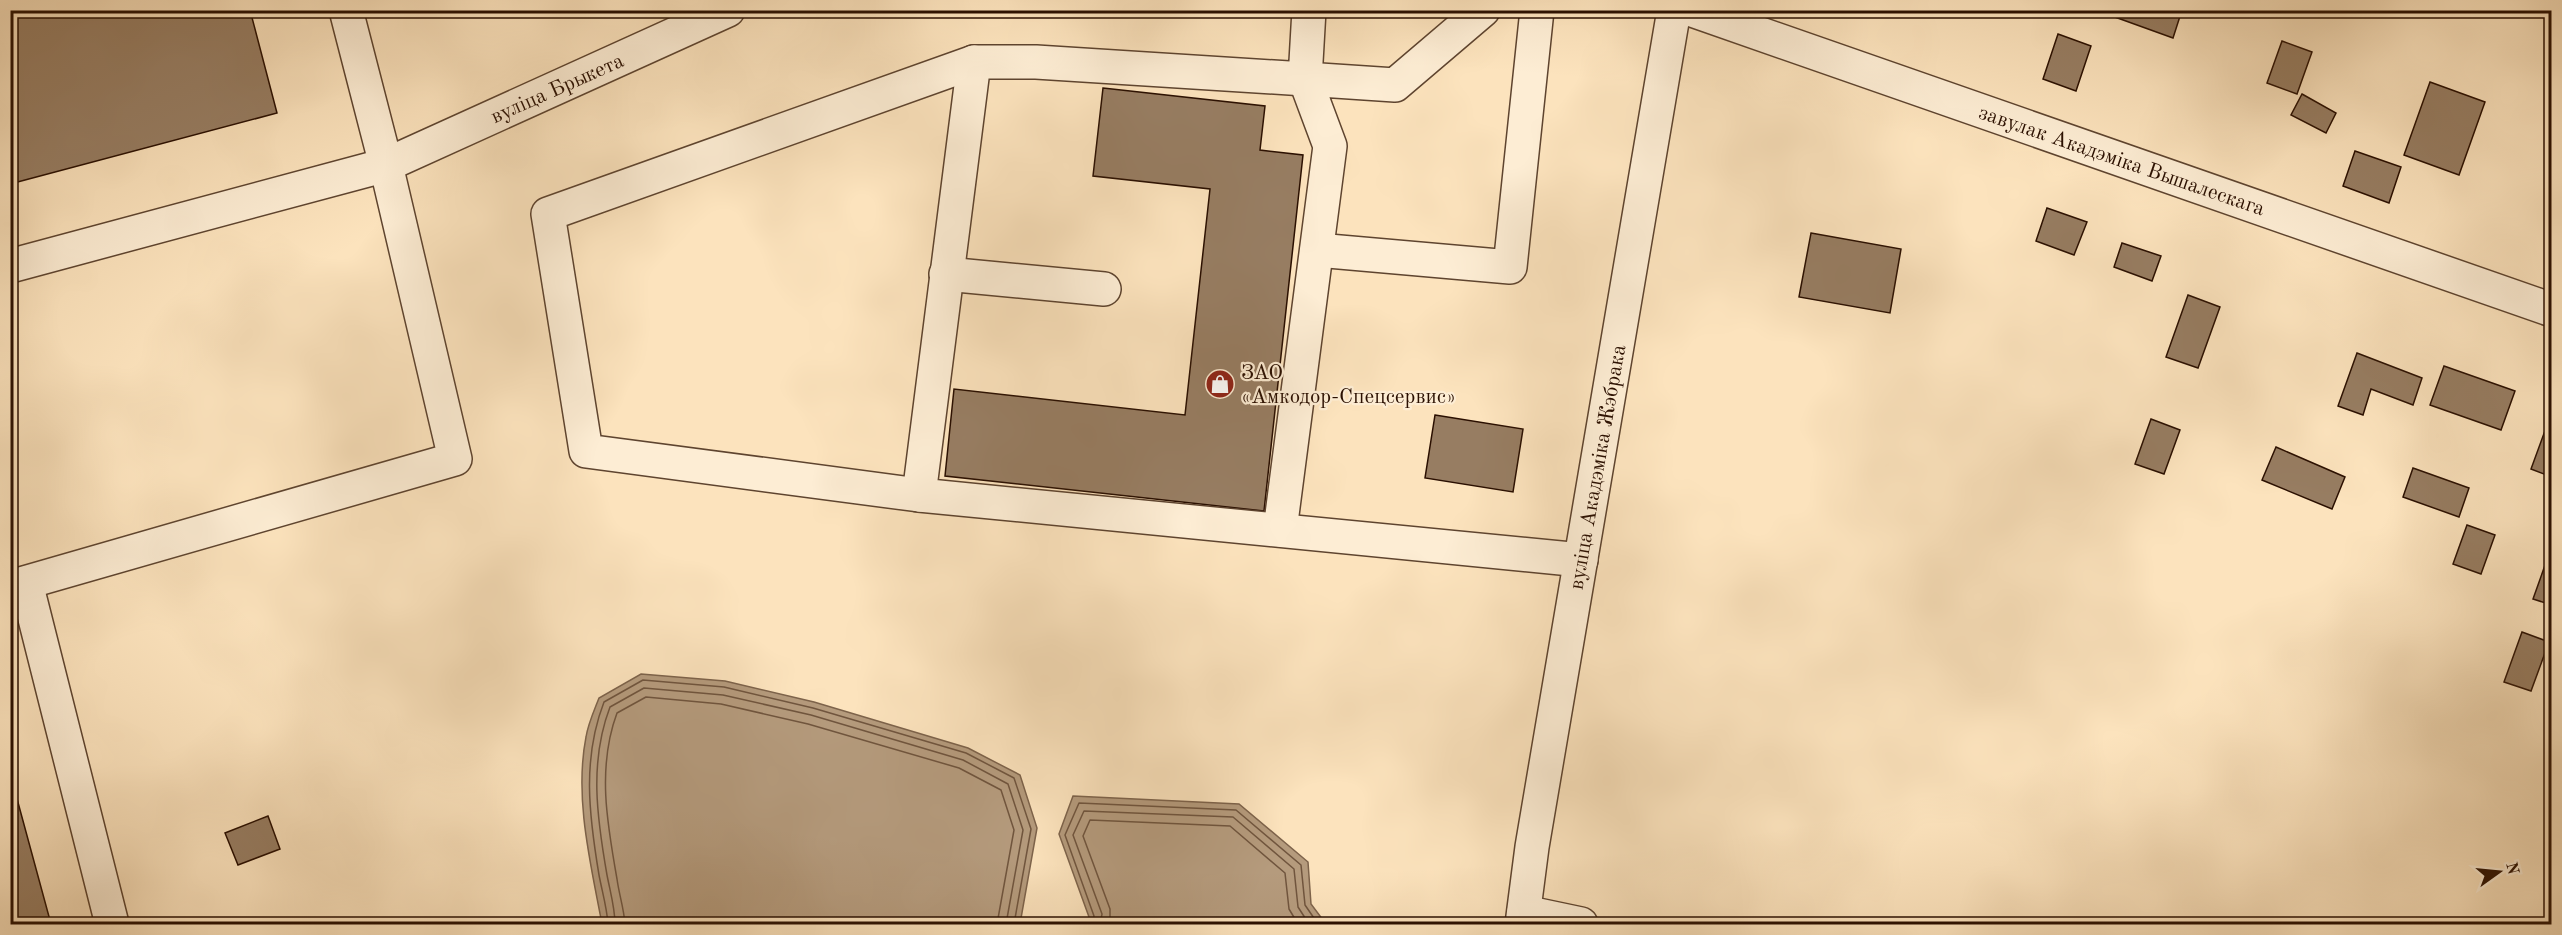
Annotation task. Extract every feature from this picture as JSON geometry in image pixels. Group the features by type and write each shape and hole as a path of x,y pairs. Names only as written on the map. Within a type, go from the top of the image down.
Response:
{"street":[{"path":"112,924 18,585 455,459 386,165 346,10"},
{"name":"вуліца Брыкета","path":"10,266 386,165 728,10"},
{"path":"1280,530 1330,146 1305,79 1309,10"},
{"path":"1483,10 1395,85 1036,62 974,63 548,214 586,451 919,495 1581,560"},
{"path":"1317,250 1510,267 1536,10"},
{"name":"вуліца Акадэміка Жэбрака","path":"1523,918 1532,846 1674,10"},
{"name":"завулак Акадэміка Вышалескага","path":"1692,10 2552,310"},
{"path":"919,495 974,63"},
{"path":"946,274 1104,289"},
{"path":"1523,918 1581,924"}],"water":[{"path":"641,674 725,681 814,702 968,748 1020,775 1037,828 1020,924 602,924 585,831 582,784 586,737 599,698"},
{"path":"1073,796 1239,804 1308,862 1311,904 1326,924 1085,924 1089,917 1059,834"}],"building":[{"path":"10,10 250,10 277,113 10,184"},
{"path":"2114,10 2182,10 2173,38 2112,16"},
{"path":"2058,34 2091,46 2076,91 2043,79"},
{"path":"2282,41 2312,52 2297,94 2267,83"},
{"path":"2430,82 2485,102 2459,175 2404,155"},
{"path":"1103,88 1265,106 1260,150 1303,155 1264,511 945,476 954,389 1185,415 1210,189 1093,176"},
{"path":"2302,94 2336,113 2326,133 2291,115"},
{"path":"2355,151 2401,167 2389,203 2343,186"},
{"path":"2047,208 2087,222 2074,255 2036,241"},
{"path":"1811,233 1901,249 1890,313 1799,297"},
{"path":"2122,243 2161,256 2152,281 2114,267"},
{"path":"2188,295 2220,307 2198,368 2166,357"},
{"path":"2357,353 2422,378 2413,405 2371,389 2363,415 2338,406"},
{"path":"2444,366 2515,391 2501,430 2430,405"},
{"path":"1435,415 1523,429 1513,492 1425,478"},
{"path":"2550,417 2552,418 2552,477 2531,469"},
{"path":"2151,419 2180,430 2164,474 2135,464"},
{"path":"2276,447 2345,477 2332,509 2262,480"},
{"path":"2413,468 2469,488 2459,517 2403,497"},
{"path":"2467,525 2495,535 2481,574 2453,564"},
{"path":"2549,554 2552,555 2552,605 2533,599"},
{"path":"2522,632 2549,642 2531,691 2504,682"},
{"path":"10,773 51,924 10,924"},
{"path":"268,816 280,849 238,865 225,833"}],"place":[{"name":"ЗАО «Амкодор-Спецсервис»","path":"1220,384"}]}
